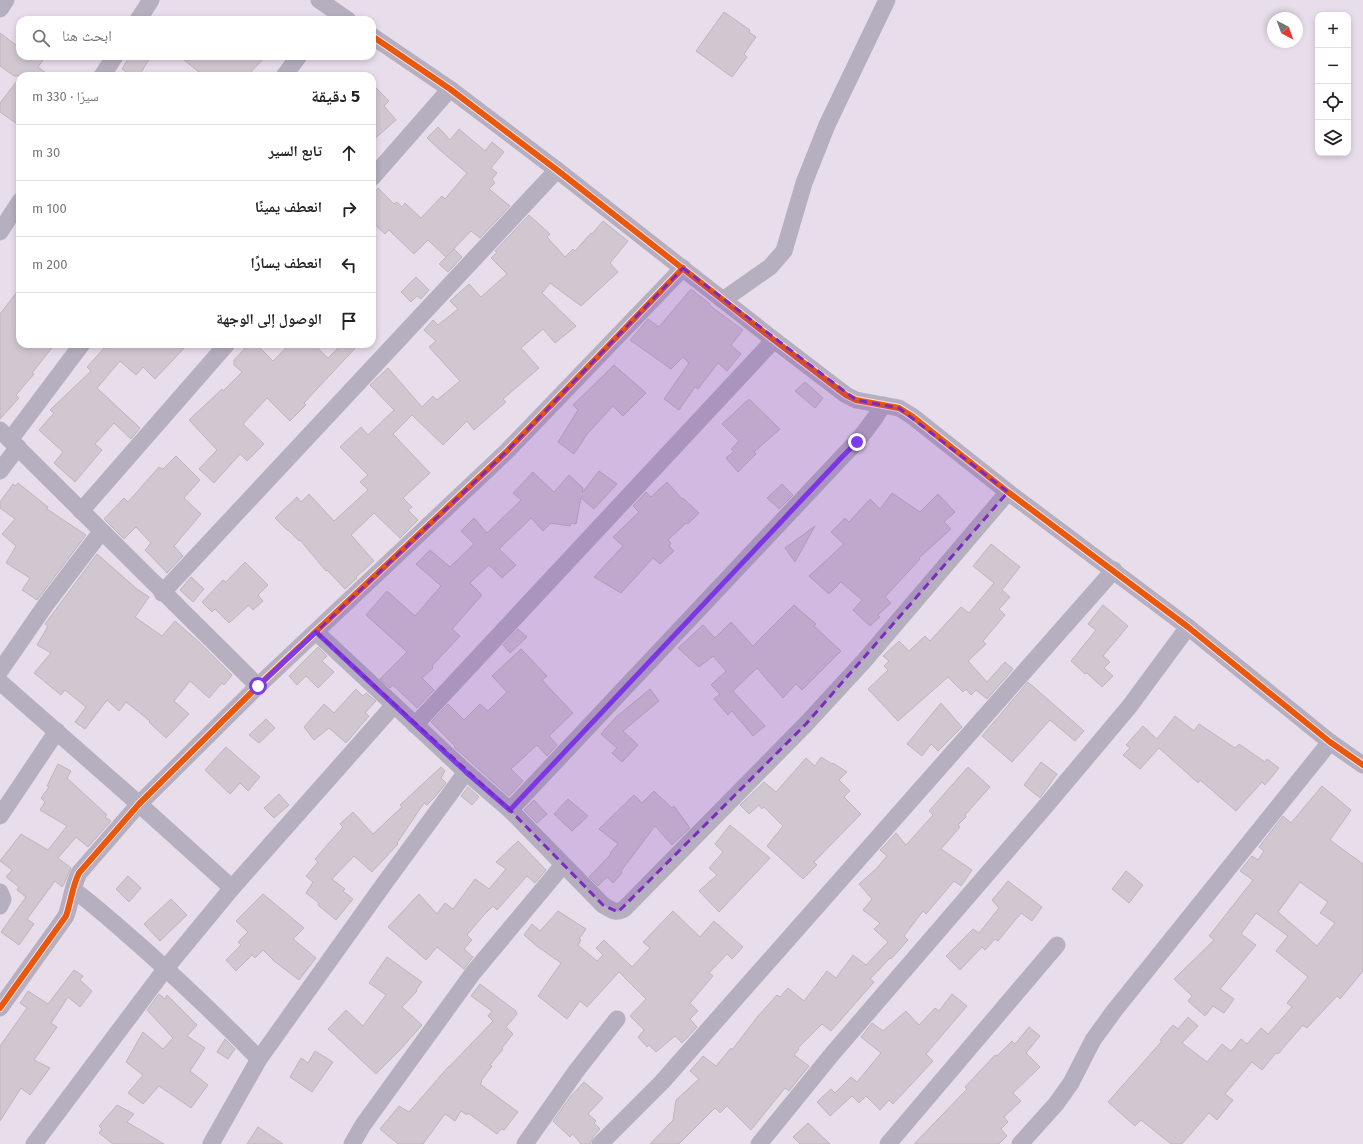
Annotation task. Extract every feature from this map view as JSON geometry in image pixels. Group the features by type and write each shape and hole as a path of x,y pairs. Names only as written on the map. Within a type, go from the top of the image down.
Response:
{"street":[{"path":"0,9 6,0"},
{"path":"141,16 151,0"},
{"path":"318,0 330,15"},
{"path":"723,300 770,268 784,251 804,184 827,125 887,0"},
{"path":"376,39 450,89 557,170 846,395 856,400 898,408 912,416 1008,492 1188,626 1330,742 1363,765"},
{"path":"105,72 112,60"},
{"path":"287,72 296,60"},
{"path":"376,173 450,89"},
{"path":"162,593 557,170"},
{"path":"0,232 16,207"},
{"path":"0,1008 66,916 74,890 75,880 85,864 139,804 258,686 506,452 683,268"},
{"path":"415,725 774,340"},
{"path":"0,471 9,439 79,348"},
{"path":"81,511 224,348"},
{"path":"510,810 857,442 871,425 883,405"},
{"path":"9,439 162,593 258,686"},
{"path":"316,632 466,772 510,810 603,905 613,911 618,912 624,909 822,707 869,655 1008,492"},
{"path":"0,671 47,603 101,532"},
{"path":"600,1144 662,1082 1114,570"},
{"path":"759,1144 833,1053 1129,707 1188,626"},
{"path":"0,682 57,731 232,888"},
{"path":"34,1144 166,968 232,888 394,705"},
{"path":"0,816 57,731"},
{"path":"1020,1144 1056,1104 1071,1083 1093,1040 1114,1011 1330,742"},
{"path":"211,1144 259,1059 466,772"},
{"path":"352,1144 473,973 563,865"},
{"path":"74,890 119,926 166,968 216,1014 259,1059"},
{"path":"0,892 3,899 0,906"},
{"path":"888,1144 1058,945"},
{"path":"530,1142 577,1070 617,1018"}],"highlighted area":[{"path":"683,268 856,400 899,408 1008,492 806,724 618,912 603,905 510,810 316,632 506,452"}],"building":[{"path":"724,12 750,30 749,32 756,37 744,54 747,57 732,77 696,51"},
{"path":"0,33 16,45 16,60 43,60 38,67 45,72 16,72 16,76 14,76 0,66"},
{"path":"128,60 149,60 141,72 127,72 122,69"},
{"path":"184,60 262,60 251,72 199,72"},
{"path":"16,82 16,123 0,112 0,103"},
{"path":"376,88 389,101 384,106 396,120 376,138"},
{"path":"438,127 450,140 459,129 485,151 492,142 504,152 491,168 497,173 492,179 495,183 489,189 510,206 480,238 471,231 446,257 428,240 414,254 389,230 385,234 376,226 376,190 378,188 394,204 397,202 402,207 405,203 421,218 442,196 445,199 467,173 427,138"},
{"path":"529,215 550,234 547,237 565,257 573,249 575,251 603,221 628,241 610,263 618,272 581,306 550,283 542,293 576,326 555,343 543,329 521,348 539,368 503,399 506,402 474,430 467,421 443,445 412,415 393,434 430,473 403,498 412,507 408,510 418,520 400,538 374,513 351,535 374,561 345,589 327,570 326,571 300,540 299,541 275,518 297,497 301,502 309,494 334,521 368,490 360,482 368,475 340,447 361,427 368,435 394,410 370,385 388,368 422,407 433,396 437,400 460,381 429,347 436,341 424,330 433,320 438,325 458,309 450,301 469,284 481,297 507,274 491,258 497,252 495,251"},
{"path":"454,249 462,257 448,272 439,264"},
{"path":"416,277 429,290 421,299 417,296 411,302 401,292"},
{"path":"691,289 710,304 709,305 743,330 731,345 741,354 727,371 718,363 698,389 695,387 679,410 664,399 689,363 683,357 671,369 630,340 648,319 659,327"},
{"path":"16,293 16,348 52,348 32,373 34,374 16,395 19,398 0,419 0,314"},
{"path":"104,348 184,348 155,379 143,367 136,375 120,361 97,388 140,428 131,439 114,423 95,444 102,450 75,482 54,463 63,452 39,430 54,413 50,410 91,371 87,367"},
{"path":"245,348 260,348 273,361 286,348 317,348 328,358 338,348 355,348 304,403 306,405 290,421 267,398 243,424 264,444 247,461 240,454 214,483 199,469 217,450 189,420 222,389 223,391 242,372 234,365 234,360"},
{"path":"614,365 646,393 623,416 613,406 588,433 574,454 558,442 578,410 573,405"},
{"path":"805,382 823,398 815,408 795,391"},
{"path":"749,399 780,429 754,452 756,454 738,472 726,458 734,451 731,449 739,441 722,424"},
{"path":"176,456 200,480 184,498 201,514 174,546 183,556 167,573 145,550 151,543 136,527 124,539 104,519 124,498 128,502 159,467 163,469"},
{"path":"599,471 617,484 594,509 581,498 576,524 571,523 570,526 551,523 543,531 531,518 499,549 516,565 502,578 489,565 470,583 482,595 452,629 460,636 432,666 433,668 422,678 434,690 417,708 393,685 390,688 380,679 407,652 366,615 387,591 415,616 441,586 416,564 430,550 450,567 474,544 461,531 474,518 487,533 521,500 513,493 533,472 554,492 569,475 583,488 582,493"},
{"path":"667,482 682,499 683,498 699,513 668,540 671,543 669,546 674,551 660,564 653,558 621,593 594,577 623,546 613,537 639,512 633,506 646,492 651,497"},
{"path":"18,483 48,507 47,509 86,535 37,600 22,590 30,578 6,563 16,546 2,534 15,519 0,508 0,502 13,484 15,486"},
{"path":"782,484 793,495 779,509 767,498"},
{"path":"892,493 920,512 938,494 955,512 944,522 951,529 919,558 920,559 885,597 891,603 878,615 880,617 870,626 853,610 862,600 841,582 829,594 809,576 844,544 831,532 845,518 849,522 870,499 880,509"},
{"path":"815,526 795,562 785,548"},
{"path":"991,544 1020,567 1002,590 1010,597 999,609 1005,615 983,641 986,644 968,661 987,682 1005,662 1013,669 987,699 976,690 971,695 966,689 963,692 948,677 898,721 868,689 888,670 884,666 889,661 883,656 899,641 909,651 925,636 930,641 961,607 969,613 994,583 973,566"},
{"path":"97,554 137,589 149,597 135,617 162,636 175,621 200,643 232,675 224,685 222,683 209,698 190,681 174,701 189,714 166,738 149,722 150,721 126,702 119,711 107,700 85,729 75,722 86,707 65,690 61,695 34,673 51,653 37,645 48,626 45,624"},
{"path":"245,562 268,585 258,595 263,601 253,610 249,605 229,623 215,609 212,612 202,602 223,580 226,582"},
{"path":"191,577 204,589 193,602 180,590"},
{"path":"794,605 816,624 814,626 841,651 802,690 796,684 783,698 757,668 733,691 765,726 753,736 732,711 728,715 714,699 720,694 711,685 726,671 713,656 699,667 678,648 703,625 715,638 731,622 753,646"},
{"path":"1103,605 1128,626 1103,656 1110,662 1104,668 1113,676 1102,687 1071,661 1096,630 1088,624"},
{"path":"518,629 527,637 510,653 503,645"},
{"path":"318,647 327,656 322,661 334,672 318,688 306,676 297,685 289,676"},
{"path":"521,649 547,676 542,680 573,713 549,736 557,745 547,756 537,745 511,769 523,781 509,796 454,747 455,746 431,722 448,704 464,720 480,704 488,711 507,692 492,676"},
{"path":"1028,682 1084,731 1075,741 1050,720 1012,762 982,736"},
{"path":"356,689 363,696 366,693 376,701 365,713 369,716 346,743 329,728 314,740 304,727 324,704 334,713"},
{"path":"650,689 659,701 623,731 638,745 622,762 612,753 617,748 601,734 616,717"},
{"path":"941,703 962,727 938,751 931,744 922,756 907,744"},
{"path":"1175,716 1194,731 1199,724 1235,748 1239,744 1265,762 1267,759 1279,768 1265,785 1262,782 1236,811 1200,780 1198,783 1159,748 1140,769 1123,755 1130,748 1126,745 1143,726 1157,739"},
{"path":"266,719 275,728 259,743 249,735"},
{"path":"226,747 260,777 248,791 240,783 230,794 205,770"},
{"path":"821,757 847,772 839,780 850,791 844,797 861,814 814,862 817,865 803,879 767,846 783,826 764,807 762,809 759,805 749,814 740,805 764,782 776,792 806,758 815,766"},
{"path":"1041,762 1057,774 1040,798 1024,785"},
{"path":"58,764 71,771 67,778 107,815 105,817 111,821 88,847 76,837 58,858 71,868 64,884 62,887 55,881 27,919 34,924 19,945 1,932 26,897 17,890 19,887 6,877 12,870 0,861 21,834 48,850 67,826 40,810 45,802 41,798 49,787 47,786"},
{"path":"441,767 445,771 441,778 446,783 427,805 424,803 397,843 398,844 372,872 354,856 332,879 345,889 343,891 353,899 336,920 318,905 319,903 306,893 313,882 306,876 318,862 315,859 343,827 340,824 353,812 373,834 402,807 400,805"},
{"path":"968,767 990,787 965,815 966,817 958,825 960,827 941,849 972,870 961,886 954,881 926,914 923,911 904,936 908,940 870,979 874,982 831,1031 822,1024 798,1048 799,1049 794,1055 809,1066 789,1091 785,1088 751,1130 727,1106 720,1113 715,1108 679,1144 650,1144 673,1120 676,1100 699,1079 690,1071 703,1056 716,1066 731,1048 732,1050 758,1016 777,995 780,997 788,988 804,1001 827,971 836,978 853,955 866,965 888,942 874,929 880,923 863,910 872,899 859,884 876,869 887,856 880,850 896,833 906,845 933,815 929,811"},
{"path":"1322,786 1351,810 1330,840 1363,864 1363,971 1340,999 1337,996 1307,1028 1303,1025 1262,1070 1252,1062 1225,1094 1233,1100 1217,1120 1209,1113 1182,1144 1171,1144 1141,1120 1135,1126 1108,1102 1162,1041 1160,1040 1173,1025 1178,1029 1188,1017 1198,1026 1182,1043 1207,1062 1222,1044 1231,1051 1241,1039 1247,1044 1261,1028 1268,1034 1292,1007 1287,1003 1308,977 1276,951 1288,936 1256,913 1241,934 1256,945 1220,989 1234,999 1224,1013 1213,1006 1205,1016 1188,1001 1192,996 1174,979 1214,940 1209,936 1253,880 1240,871 1252,856 1258,860 1264,851 1259,847 1283,816 1291,823","holes":["1300,882 1328,902 1320,913 1335,923 1317,946 1278,912"]},
{"path":"468,787 479,797 472,805 461,796"},
{"path":"654,791 672,808 674,806 690,828 672,845 655,826 621,871 622,873 613,883 607,877 598,886 589,877 611,854 610,853 618,844 599,829 634,795 642,803"},
{"path":"279,794 289,805 274,818 264,808"},
{"path":"568,799 588,816 572,831 554,814"},
{"path":"534,800 547,814 537,823 524,810"},
{"path":"730,825 770,858 719,912 699,891 717,875 709,868 723,852 715,844"},
{"path":"518,841 546,870 535,883 527,876 497,910 493,906 467,935 472,940 464,949 473,957 464,969 437,947 426,960 388,927 419,894 437,914 445,903 453,909 475,879 489,889 506,869 496,862"},
{"path":"1126,871 1143,885 1129,903 1112,889"},
{"path":"128,876 141,888 129,902 116,889"},
{"path":"1008,881 1042,907 1032,921 1021,913 998,941 995,939 985,950 982,947 960,970 946,956 973,929 979,933 999,908 992,900"},
{"path":"263,894 304,928 293,939 316,958 299,980 274,961 263,950 255,958 252,955 236,971 226,960 241,945 238,942 248,932 236,921"},
{"path":"171,899 187,915 160,941 144,924"},
{"path":"558,911 586,929 579,939 581,940 578,945 597,961 603,955 596,948 604,940 632,967 650,948 643,942 673,911 700,937 714,921 743,947 732,959 727,954 709,973 713,976 690,1003 698,1011 690,1019 697,1027 682,1043 675,1036 656,1052 649,1045 647,1047 638,1037 644,1030 630,1016 646,999 619,972 587,1007 580,1001 567,1019 538,996 561,963 524,935 532,924 540,931"},
{"path":"387,957 422,982 416,990 417,991 402,1007 422,1025 376,1074 328,1029 346,1010 363,1026 386,995 369,983"},
{"path":"74,970 83,976 80,980 92,991 80,1007 68,997 51,1023 57,1027 34,1060 50,1068 30,1095 21,1088 0,1121 0,1046 27,1008 20,1003 28,991 48,1004"},
{"path":"480,984 516,1011 517,1014 506,1027 513,1034 490,1065 492,1066 480,1084 518,1112 504,1130 501,1129 497,1134 468,1113 467,1115 461,1111 455,1121 445,1114 423,1144 398,1144 380,1129 399,1106 409,1112 449,1066 493,1021 488,1016 492,1011 471,996"},
{"path":"159,994 165,999 167,995 197,1025 187,1036 205,1048 190,1071 208,1085 191,1108 159,1086 143,1104 128,1093 143,1075 126,1062 143,1032 163,1049 173,1038 147,1010"},
{"path":"952,994 967,1006 926,1054 933,1061 893,1104 889,1100 880,1110 866,1096 859,1103 852,1096 830,1116 817,1102 831,1089 835,1093 851,1077 857,1082 881,1053 861,1037 872,1023 883,1031 906,1011 919,1025 935,1008 939,1011"},
{"path":"1029,1027 1040,1036 1026,1053 1040,1067 1013,1093 1021,1101 1004,1117 1008,1122 1001,1129 1007,1136 999,1144 914,1144 967,1089 965,1087 995,1055 997,1056 1012,1041 1015,1044"},
{"path":"225,1039 235,1049 228,1059 217,1052"},
{"path":"315,1051 333,1062 312,1092 290,1077 301,1058 308,1063"},
{"path":"584,1082 603,1098 588,1114 596,1121 594,1123 600,1129 593,1137 590,1144 581,1144 573,1134 570,1137 553,1121 571,1096"},
{"path":"117,1105 134,1114 127,1122 164,1144 113,1144 99,1133 102,1129 99,1126"},
{"path":"808,1123 830,1144 800,1144 793,1137"},
{"path":"258,1127 283,1144 247,1144"}],"cycle path":[{"path":"376,39 450,89 557,170 846,395 856,400 899,408 912,416 1008,492 1188,627 1330,742 1363,765"},
{"path":"0,1008 66,916 79,873 139,804 258,686 506,452 683,268"}],"route":[{"path":"258,686 316,632 466,772 510,810 857,442"}]}
